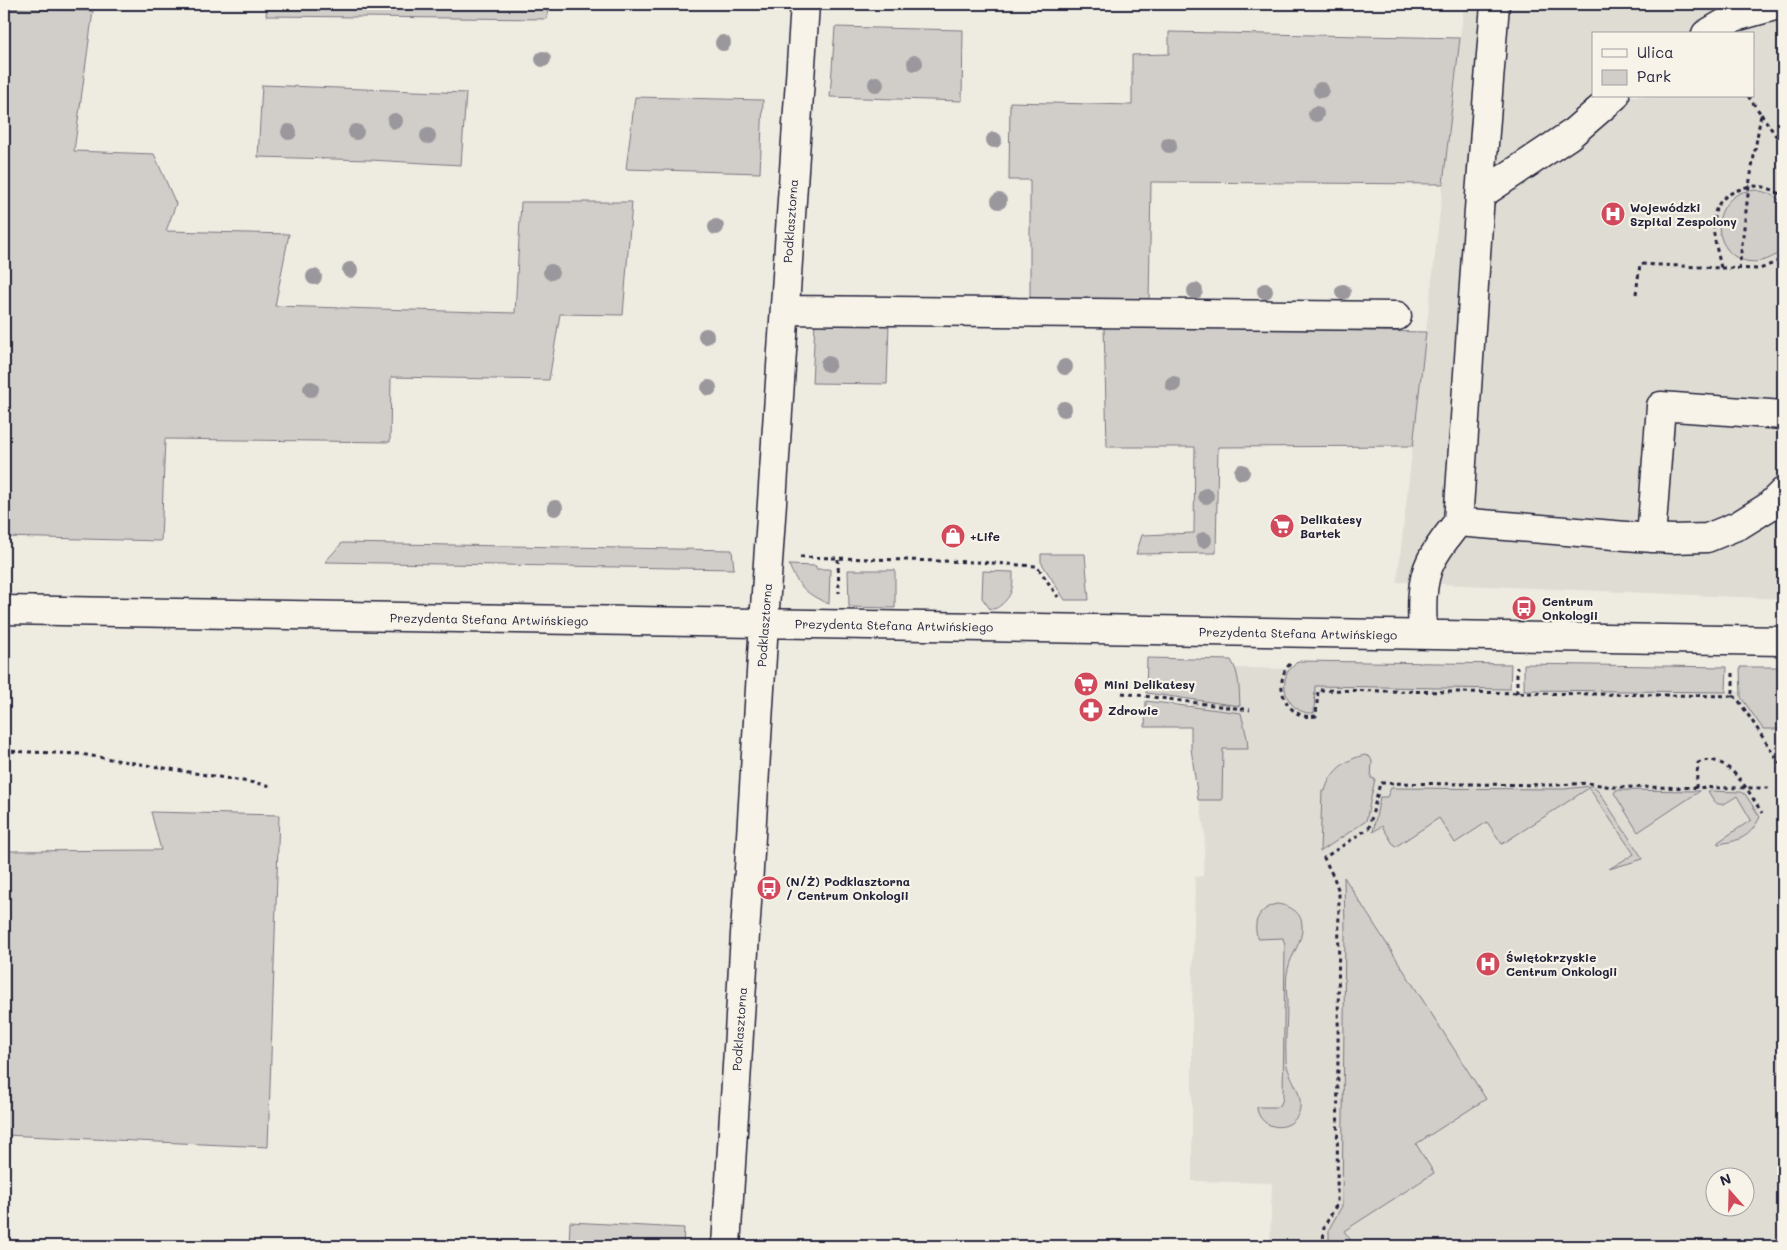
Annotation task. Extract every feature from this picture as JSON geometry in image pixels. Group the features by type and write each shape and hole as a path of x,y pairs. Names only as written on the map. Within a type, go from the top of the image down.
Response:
{"street":[{"name":"Podklasztorna","path":"726,1246 764,623 805,4"},
{"path":"1423,635 1423,594 1430,563 1441,544 1458,522 1495,4"},
{"path":"1709,32 1735,17 1772,6 1783,27"},
{"path":"1480,195 1570,135 1613,98"},
{"path":"785,310 1397,316"},
{"path":"1651,538 1662,406 1783,415"},
{"path":"1458,522 1651,538 1707,538 1739,525 1768,507 1783,492"},
{"name":"Prezydenta Stefana Artwińskiego","path":"4,610 1783,642"}],"path":[{"path":"1749,98 1783,146"},
{"path":"1739,269 1749,186 1761,114"},
{"path":"1721,268 1713,232 1713,220 1724,198 1749,186 1764,186 1775,190 1783,196"},
{"path":"1636,294 1640,264 1760,269 1783,259"},
{"path":"791,556 1037,566 1059,598"},
{"path":"838,559 839,596"},
{"path":"1517,693 1518,659"},
{"path":"1293,661 1285,672 1282,687 1283,694 1285,700 1294,711 1300,715 1307,716 1316,716 1318,690 1734,696"},
{"path":"1733,668 1734,696 1783,768"},
{"path":"1122,693 1250,710"},
{"path":"4,751 80,754 273,786"},
{"path":"1696,788 1698,763 1705,761 1717,762 1727,767 1746,788 1762,813"},
{"path":"1323,1246 1324,1227 1337,1204 1339,892 1324,858 1369,828 1380,783 1555,785 1588,783 1612,787 1769,788"}],"shaded area":[{"name":"Wojewódzki Szpital Zespolony","path":"1464,4 1783,4 1783,599 1397,582"},
{"name":"Świętokrzyskie Centrum Onkologii","path":"1191,667 1294,669 1315,686 1783,692 1783,1246 1270,1246 1272,1183 1192,1181 1192,1010 1195,877 1203,876 1205,834 1191,748"}],"green space":[{"path":"267,4 548,4 547,19 266,16"},
{"path":"4,8 93,11 74,151 154,154 176,204 166,231 289,234 275,306 515,313 521,202 632,202 623,315 560,314 549,380 391,377 390,442 165,439 161,541 4,537"},
{"path":"835,27 963,30 962,101 830,97"},
{"path":"1169,32 1460,38 1443,184 1151,182 1149,303 1030,300 1030,180 1009,180 1010,102 1132,105 1132,55 1169,54"},
{"path":"262,85 466,93 461,165 258,157"},
{"path":"635,97 763,100 760,173 626,169"},
{"path":"1755,190 1774,196 1783,205 1783,247 1768,259 1747,261 1735,256 1726,248 1721,237 1719,225 1721,213 1728,202 1740,193"},
{"path":"815,322 889,323 887,384 812,383"},
{"path":"1104,326 1426,332 1413,446 1218,447 1216,553 1136,554 1142,535 1194,533 1195,447 1107,447"},
{"path":"342,543 732,550 734,569 325,562"},
{"path":"1041,554 1085,554 1089,600 1065,600 1041,562"},
{"path":"789,565 816,566 816,569 830,569 829,604 809,594 800,585"},
{"path":"848,570 895,570 895,608 849,607"},
{"path":"983,571 1013,572 1010,594 996,608 990,609 982,598"},
{"path":"1147,658 1231,660 1238,676 1240,706 1146,693"},
{"path":"1298,661 1511,664 1510,689 1315,686 1314,713 1306,713 1294,706 1286,695 1285,681 1287,673"},
{"path":"1524,664 1727,667 1726,692 1524,690"},
{"path":"1740,667 1783,667 1783,727 1780,729 1763,729 1741,697"},
{"path":"1146,701 1241,713 1248,749 1223,749 1222,800 1198,800 1191,748 1191,727 1145,727"},
{"path":"1365,755 1370,757 1372,761 1371,778 1375,779 1366,821 1320,852 1322,791 1325,791 1327,784 1340,767 1351,760"},
{"path":"1592,786 1599,792 1643,859 1609,869 1634,854 1589,788 1502,844 1487,822 1455,843 1439,818 1395,847 1382,826 1373,832 1380,797 1387,797 1391,788 1564,789"},
{"path":"1616,790 1700,791 1638,832 1614,793"},
{"path":"1708,791 1741,792 1745,794 1760,817 1748,834 1732,841 1718,844 1718,842 1751,820 1737,796 1720,804 1714,801"},
{"path":"151,812 279,815 268,1147 4,1135 4,851 161,850"},
{"path":"1344,877 1486,1099 1416,1144 1434,1173 1344,1231 1355,1246 1329,1246 1329,1229 1342,1206"},
{"path":"1276,904 1294,910 1300,916 1302,926 1301,937 1287,973 1286,982 1286,1061 1300,1098 1300,1105 1295,1119 1284,1126 1277,1127 1264,1122 1257,1107 1277,1107 1281,1104 1283,1098 1285,946 1283,938 1258,939 1256,933 1258,917 1265,910"},
{"path":"570,1222 684,1228 683,1246 569,1246"}],"place":[{"name":"Wojewódzki Szpital Zespolony","path":"1613,214"},
{"name":"Delikatesy Bartek","path":"1282,526"},
{"name":"+Life","path":"953,536"},
{"name":"Centrum Onkologii","path":"1524,608"},
{"name":"Mini Delikatesy","path":"1086,684"},
{"name":"Zdrowie","path":"1091,710"},
{"name":"(N/Ż) Podklasztorna / Centrum Onkologii","path":"769,888"},
{"name":"Świętokrzyskie Centrum Onkologii","path":"1488,964"}]}
